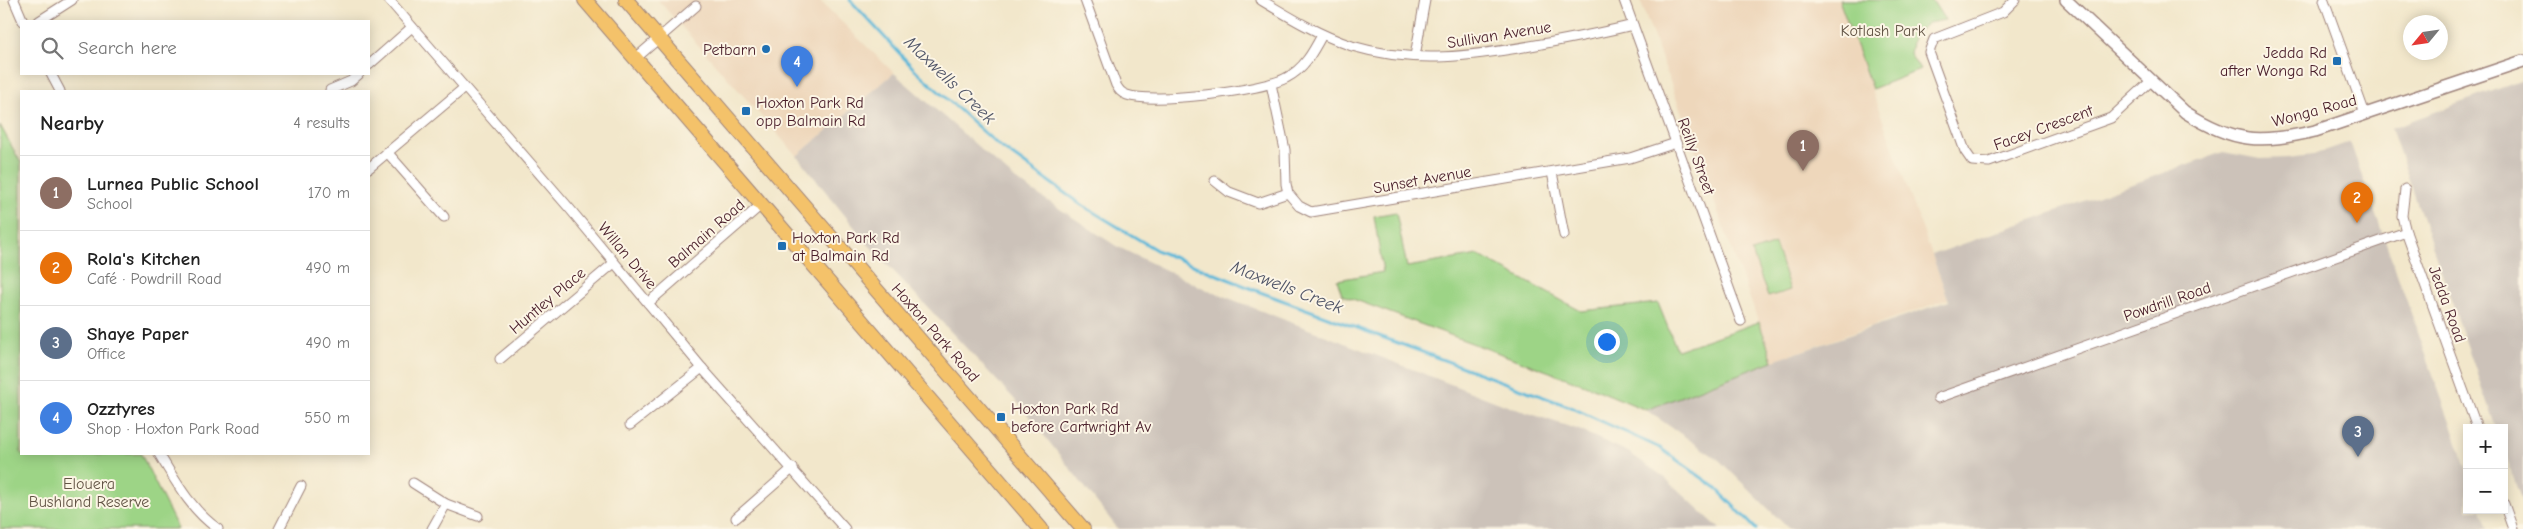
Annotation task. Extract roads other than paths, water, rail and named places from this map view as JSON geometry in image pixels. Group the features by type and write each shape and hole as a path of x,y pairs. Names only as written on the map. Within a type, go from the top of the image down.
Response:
{"main road":[{"path":"585,0 1041,529"},
{"name":"Hoxton Park Road","path":"626,0 1083,529"}],"street":[{"path":"14,0 23,20"},
{"path":"41,20 72,0"},
{"name":"Willan Drive","path":"389,0 702,368 793,468 845,529"},
{"path":"1085,0 1116,85 1123,93 1159,98 1183,98 1271,84 1298,70 1310,57 1322,34"},
{"name":"Sullivan Avenue","path":"1261,0 1277,4 1322,34 1371,51 1444,58 1471,56 1633,25"},
{"path":"1415,56 1425,0"},
{"name":"Reilly Street","path":"1624,0 1741,322"},
{"name":"Facey Crescent","path":"2015,0 2003,12 1934,39 1929,52 1965,151 1972,161 1989,162 2111,118 2150,81"},
{"name":"Wonga Road","path":"2066,0 2185,112 2204,124 2227,134 2250,140 2281,139 2365,114 2523,61"},
{"path":"2324,0 2365,114"},
{"path":"636,58 696,6"},
{"path":"370,64 412,27"},
{"path":"51,75 59,90"},
{"path":"330,90 351,81 358,75"},
{"path":"1215,180 1229,192 1258,203 1288,194 1285,150 1271,84"},
{"path":"370,167 464,88"},
{"name":"Sunset Avenue","path":"1288,194 1294,202 1305,210 1320,212 1630,158 1676,143"},
{"path":"387,152 444,217"},
{"path":"1552,172 1564,235"},
{"name":"Jedda Road","path":"2405,189 2402,216 2406,232 2476,424"},
{"name":"Balmain Road","path":"648,303 761,205"},
{"name":"Powdrill Road","path":"1938,398 2406,232"},
{"name":"Huntley Place","path":"500,360 614,263"},
{"path":"630,425 702,368"},
{"path":"160,455 186,497 200,514 218,529"},
{"path":"736,518 793,468"},
{"path":"413,483 446,504 478,516"},
{"path":"279,529 301,486"},
{"path":"432,529 446,504"},
{"path":"2508,514 2513,529"}],"waterway":[{"name":"Maxwells Creek","path":"850,0 916,71 997,144 1080,204 1158,251 1260,292 1568,406 1660,448 1715,487 1756,529"}],"place":[{"name":"Petbarn","path":"766,49"},
{"name":"Jedda Rd after Wonga Rd","path":"2337,61"},
{"name":"Ozztyres","path":"797,87"},
{"name":"Hoxton Park Rd opp Balmain Rd","path":"746,111"},
{"name":"Lurnea Public School","path":"1803,171"},
{"name":"Rola's Kitchen","path":"2357,223"},
{"name":"Hoxton Park Rd at Balmain Rd","path":"782,246"},
{"name":"Hoxton Park Rd before Cartwright Av","path":"1001,417"},
{"name":"Shaye Paper","path":"2358,457"}],"park label":[{"name":"Kotlash Park","path":"1883,30"},
{"name":"Elouera Bushland Reserve","path":"89,492"}]}
